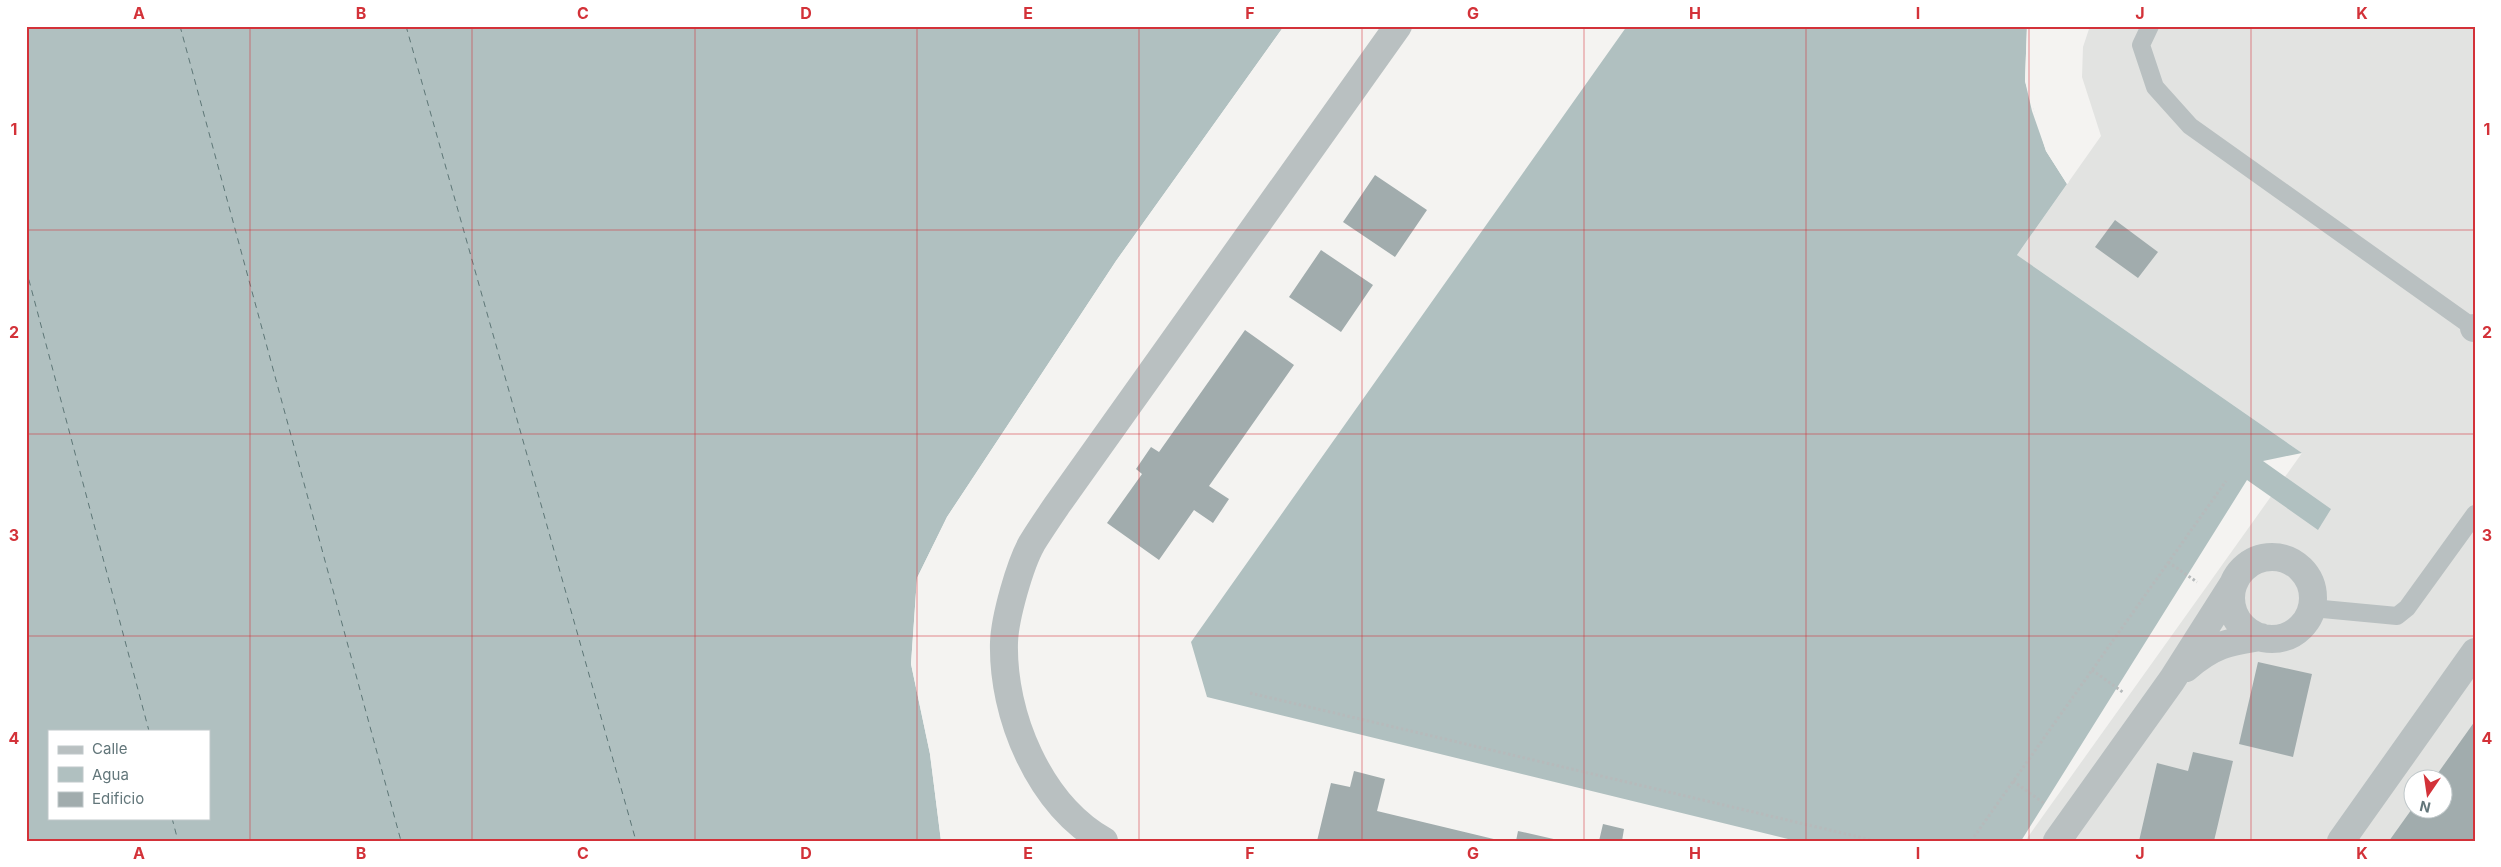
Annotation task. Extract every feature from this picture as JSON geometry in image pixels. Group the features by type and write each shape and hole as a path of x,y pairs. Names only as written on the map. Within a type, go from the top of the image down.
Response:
{"street":[{"path":"1104,841 1092,834 1070,813 1040,778 1018,731 1007,682 1004,641 1014,593 1031,545 1057,505 1398,26"},
{"path":"2058,841 2172,680 2235,581 2242,570 2254,562 2267,557 2281,558 2293,563 2306,577 2313,595 2312,608 2307,620 2287,636 2275,639 2261,637 2248,631 2238,622 2233,609 2231,595 2235,581"},
{"path":"2172,680 2204,652 2225,643 2261,637"},
{"path":"2342,841 2475,652"}],"lane":[{"path":"2150,26 2141,44 2155,87 2190,126 2474,328"},
{"path":"2312,608 2397,616 2407,608 2475,514"}],"path":[{"path":"1971,841 2226,481"},
{"path":"2168,562 2198,582"},
{"path":"2092,670 2128,696"},
{"path":"1250,693 1876,841"},
{"path":"2013,781 2049,807"}],"shaded area":[{"path":"2090,26 2475,26 2475,841 2025,841 2302,453 2017,255 2101,136 2082,77 2083,47"}],"water":[{"path":"26,26 1284,26 1116,261 947,517 917,578 911,664 930,754 941,841 26,841"},
{"path":"1627,26 2027,26 2025,81 2046,151 2067,184 2017,255 2302,453 2263,461 2331,509 2318,530 2247,480 2021,841 1796,841 1207,697 1191,642"}],"pier":[{"path":"1284,26 1287,26 1118,263 949,519 920,579 914,664 933,753 944,841 941,841 930,754 911,664 917,578 947,517 1116,261"},
{"path":"2027,26 2030,26 2028,81 2034,110 2048,150 2069,182 2067,184 2046,151 2032,111 2025,81"}],"building":[{"path":"1375,175 1427,210 1395,257 1343,222"},
{"path":"2115,220 2158,252 2138,278 2095,247"},
{"path":"1321,250 1373,285 1341,332 1289,297"},
{"path":"1245,330 1294,365 1209,486 1229,499 1213,523 1194,510 1159,560 1107,523 1142,474 1136,469 1151,447 1159,452"},
{"path":"2258,662 2312,674 2293,757 2239,744"},
{"path":"2475,721 2475,841 2389,841 2404,820 2454,820 2454,770 2440,770"},
{"path":"2193,752 2233,761 2214,841 2139,841 2157,763 2188,771"},
{"path":"1354,771 1385,779 1377,811 1502,841 1317,841 1331,783 1350,787"},
{"path":"1603,824 1624,829 1622,841 1599,841"},
{"path":"1518,831 1558,840 1558,841 1516,841"}],"ferry route":[{"path":"180,26 401,841"},
{"path":"406,26 636,841"},
{"path":"26,269 149,730"},
{"path":"173,820 178,841"}]}
